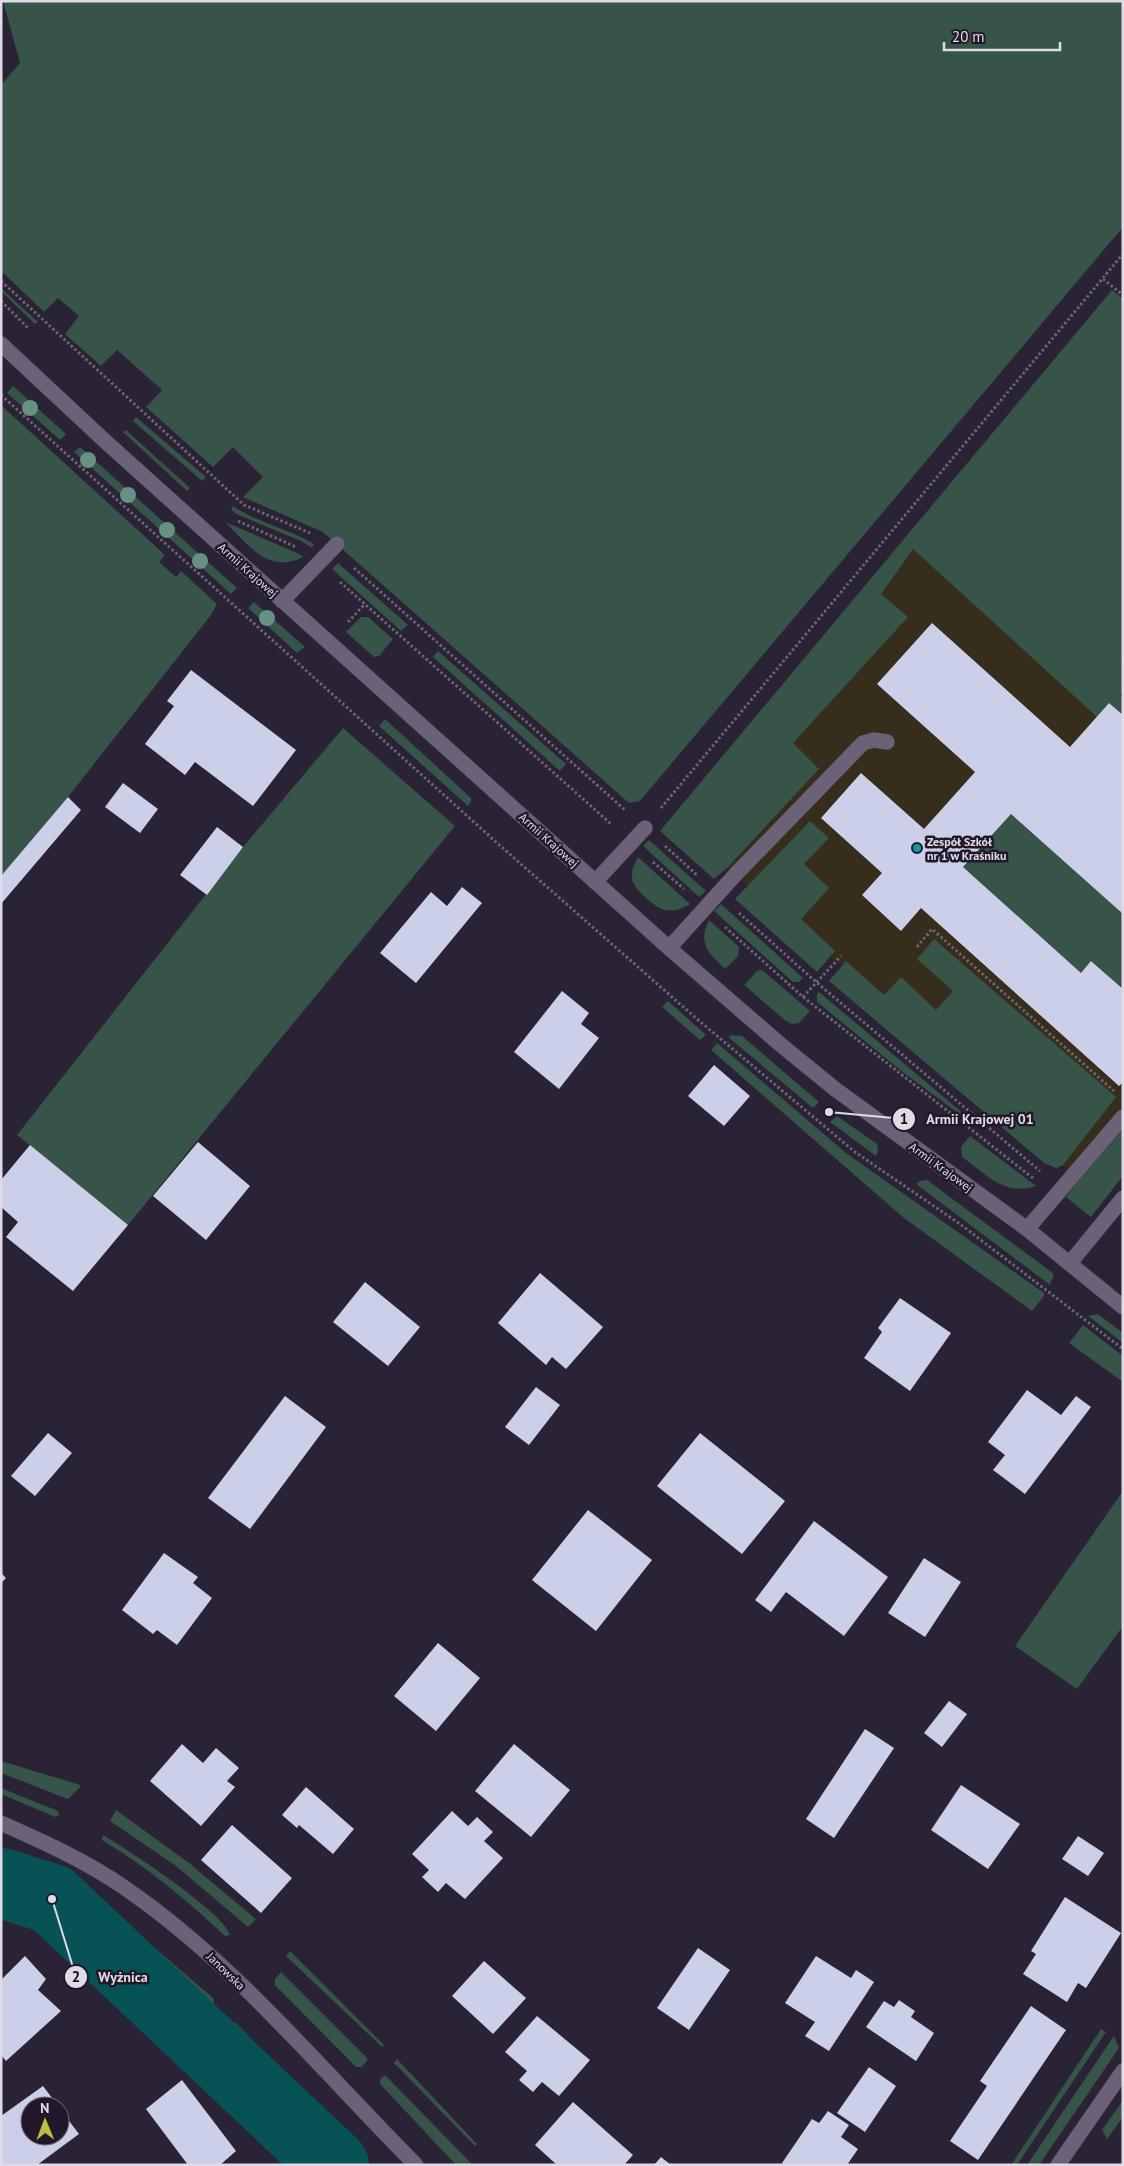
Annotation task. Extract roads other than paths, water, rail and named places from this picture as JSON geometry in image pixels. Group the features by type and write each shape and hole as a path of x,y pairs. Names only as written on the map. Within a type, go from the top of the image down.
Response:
{"street":[{"name":"Armii Krajowej","path":"1,344 106,442 595,882 781,1045 835,1089 1027,1229 1123,1307"},
{"path":"282,600 335,547"},
{"path":"669,948 704,908 863,743 874,740 887,742"},
{"path":"595,882 645,828"},
{"path":"1027,1229 1123,1117"},
{"path":"1070,1263 1123,1198"},
{"name":"Janowska","path":"1,1823 84,1862 123,1887 196,1942 268,2012 416,2165"},
{"path":"1058,2165 1123,2071"}],"waterway":[{"path":"1,1883 52,1899 334,2165"}],"place":[{"name":"Zespół Szkół nr 1 w Kraśniku","path":"917,848"},
{"name":"Armii Krajowej 01","path":"829,1112"},
{"name":"Wyżnica","path":"52,1899"}]}
